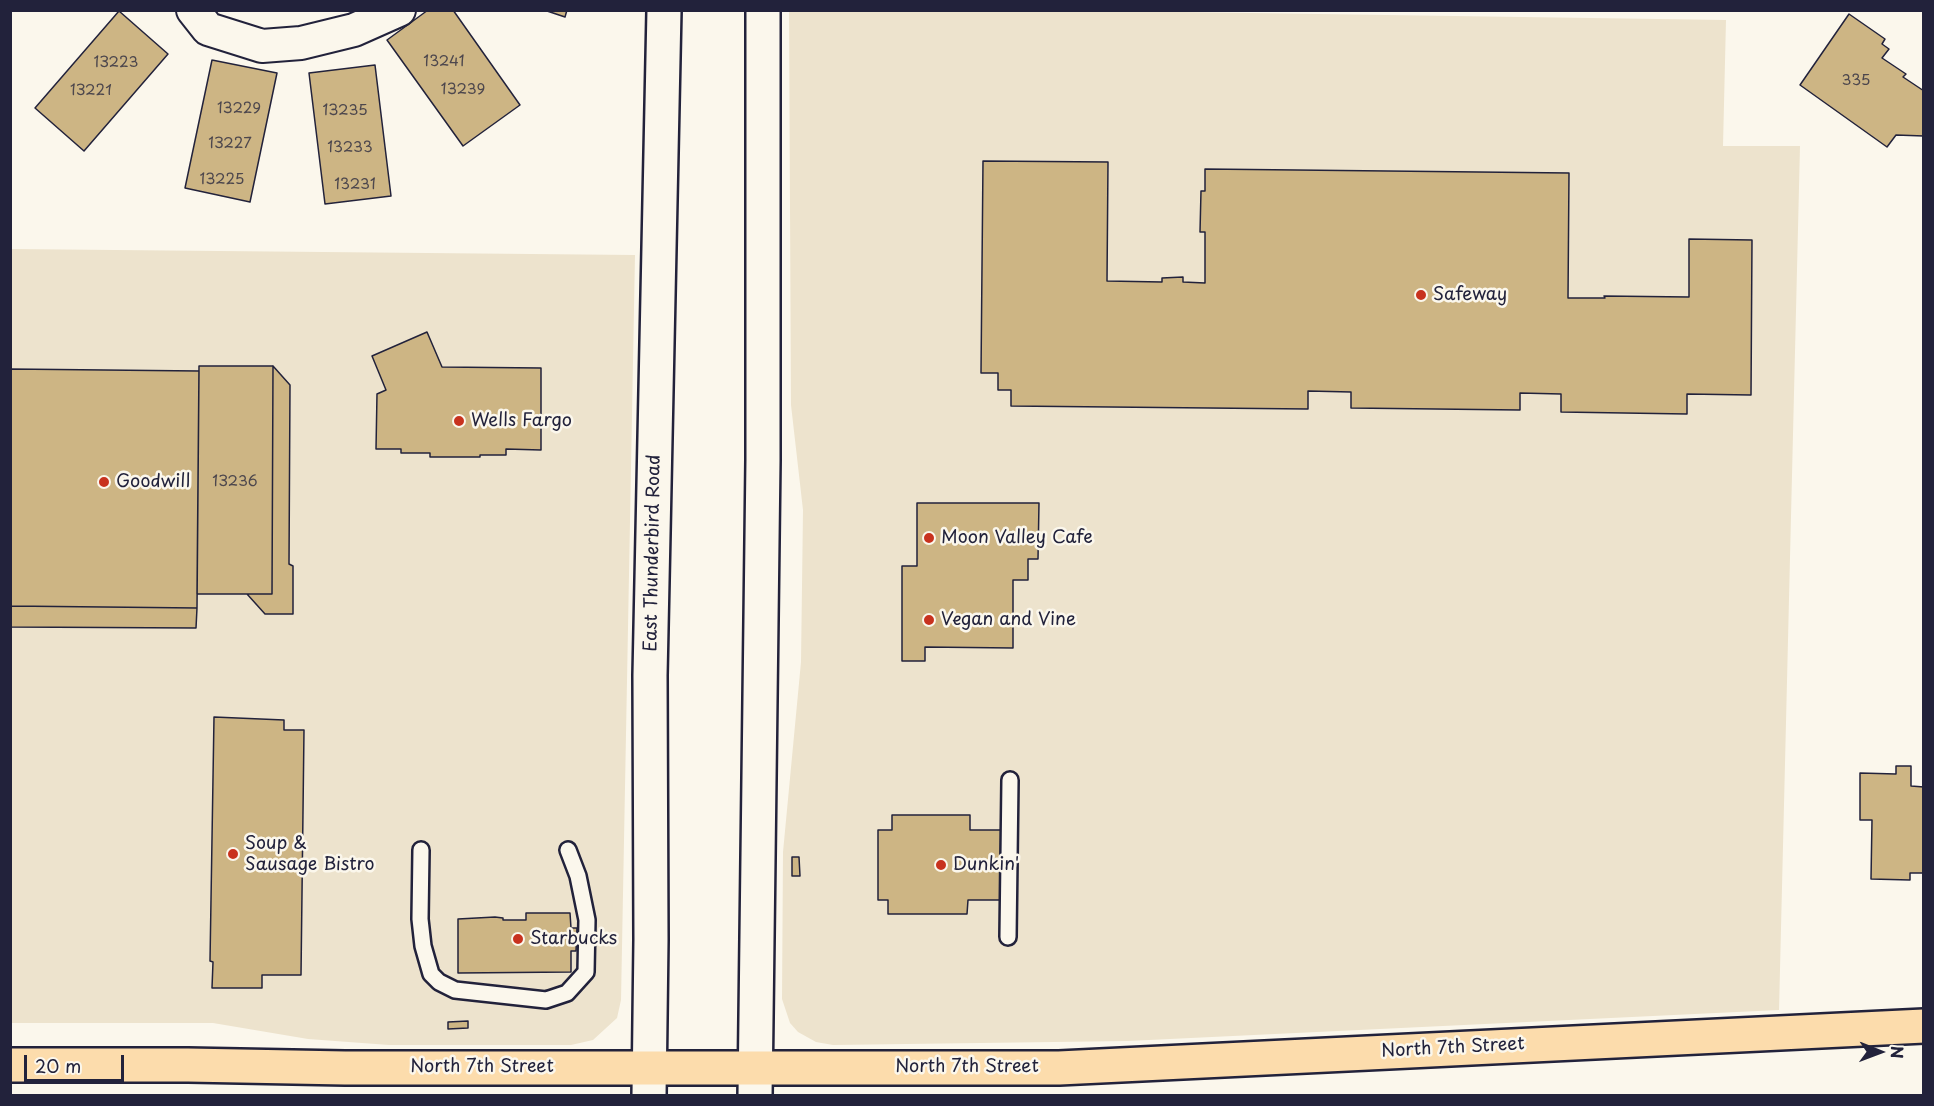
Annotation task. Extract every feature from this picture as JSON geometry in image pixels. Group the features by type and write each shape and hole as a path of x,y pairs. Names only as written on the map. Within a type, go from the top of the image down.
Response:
{"main road":[{"name":"East Thunderbird Road","path":"649,1081 650,675 664,10"},
{"path":"755,1081 763,460 764,10"},
{"name":"North 7th Street","path":"10,1065 345,1068 649,1081 755,1081 1923,1026"}],"street":[{"path":"193,10 208,29 262,46 301,43 354,30 399,10"}],"lane":[{"path":"1008,937 1010,780"},
{"path":"421,850 420,918 423,946 431,974 439,982 455,990 546,1000 567,993 586,972 587,920 578,876 568,850"}],"shaded area":[{"path":"789,11 1115,11 1726,20 1723,146 1800,146 1779,1010 1128,1041 833,1045 816,1042 798,1032 790,1023 782,999 783,852 801,662 803,510 791,405"},
{"path":"11,249 635,255 621,1000 617,1018 593,1040 571,1045 389,1045 308,1039 213,1023 11,1023"}],"building":[{"path":"428,10 453,10 520,105 463,146 387,40"},
{"path":"544,10 567,10 565,17"},
{"path":"119,11 168,54 84,151 35,108"},
{"path":"1849,14 1885,39 1882,44 1889,49 1882,58 1906,74 1903,77 1924,91 1924,136 1896,135 1887,147 1800,85"},
{"path":"212,60 277,73 250,202 185,188"},
{"path":"375,65 391,196 325,204 309,73"},
{"path":"983,161 1108,162 1107,281 1162,282 1162,278 1183,277 1183,282 1205,283 1205,232 1200,232 1201,191 1205,191 1205,169 1569,173 1568,298 1689,297 1689,239 1752,240 1751,395 1687,394 1687,414 1561,412 1561,394 1520,393 1520,410 1351,408 1351,392 1308,391 1308,409 1011,406 1011,390 998,390 998,373 981,373"},
{"name":"Wells Fargo","path":"427,332 442,367 541,368 541,450 506,449 506,455 430,457 430,453 401,453 401,449 376,449 377,394 386,390 372,356"},
{"path":"199,366 273,366 272,594 197,594"},
{"path":"273,366 290,385 289,564 293,566 293,614 265,614 247,594 272,594"},
{"name":"Goodwill","path":"10,369 199,371 197,608 10,606"},
{"path":"917,503 1039,503 1038,559 1028,559 1028,580 1013,580 1013,648 925,647 925,661 902,661 902,566 917,566"},
{"path":"10,606 197,608 196,628 10,627"},
{"path":"214,717 284,720 284,730 304,730 301,975 262,975 262,988 212,988 213,962 210,961"},
{"path":"1896,766 1911,766 1911,786 1924,787 1924,873 1910,873 1910,880 1871,879 1872,820 1860,820 1860,773 1896,774"},
{"name":"Dunkin'","path":"892,815 970,815 970,830 1004,830 1004,900 968,900 967,914 888,914 888,900 878,900 878,830 892,830"},
{"path":"792,857 799,857 800,876 792,876"},
{"name":"Starbucks","path":"526,913 570,913 571,928 577,928 576,951 571,951 571,972 458,973 458,919 495,917 503,918 503,920 526,920"},
{"path":"468,1021 468,1028 448,1029 448,1022"}],"place":[{"name":"Safeway","path":"1421,295"},
{"name":"Wells Fargo","path":"459,421"},
{"name":"Goodwill","path":"104,482"},
{"name":"Moon Valley Cafe","path":"929,538"},
{"name":"Vegan and Vine","path":"929,620"},
{"name":"Soup & Sausage Bistro","path":"233,854"},
{"name":"Dunkin'","path":"941,865"},
{"name":"Starbucks","path":"518,939"}]}
